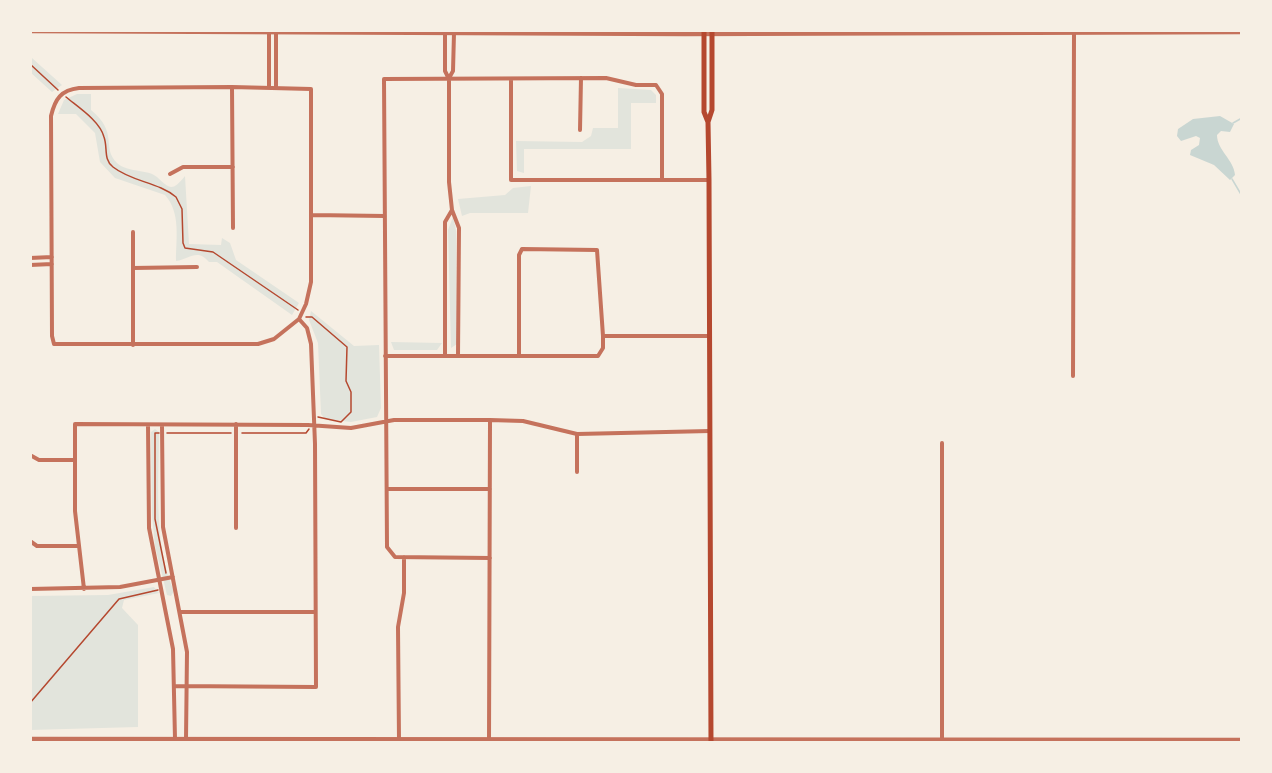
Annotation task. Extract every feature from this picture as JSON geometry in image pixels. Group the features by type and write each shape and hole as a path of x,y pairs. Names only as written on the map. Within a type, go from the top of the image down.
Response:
{"main road":[{"path":"704,32 704,112 708,122"},
{"path":"711,742 708,122 712,110 712,32"}],"street":[{"path":"30,31 269,33 1242,32"},
{"path":"269,33 269,88"},
{"path":"276,33 276,88"},
{"path":"445,33 445,71 449,79"},
{"path":"454,33 453,71 449,79 449,182 452,210 459,228 458,356"},
{"path":"1073,376 1074,33"},
{"path":"580,130 581,78"},
{"path":"490,558 404,557 391,555 387,547 388,421 385,356 384,79 606,78 660,87 662,94 662,179"},
{"path":"510,79 511,180 709,180"},
{"path":"232,87 233,228"},
{"path":"79,88 269,88 311,89 311,282 299,319 274,339 258,344 54,344 52,336 51,116 54,103 62,93 79,88"},
{"path":"170,174 183,167 233,166"},
{"path":"445,356 445,222 452,210"},
{"path":"312,215 385,216"},
{"path":"133,232 133,345"},
{"path":"385,356 519,356 601,353 603,336 597,250 522,249 519,255 519,356"},
{"path":"30,258 52,257"},
{"path":"30,265 52,264"},
{"path":"133,268 197,267"},
{"path":"175,686 316,687 315,425 311,338 307,328 299,319"},
{"path":"603,336 710,336"},
{"path":"84,589 77,546 75,424 315,425 351,428 388,421 490,420 523,421 577,434 710,431"},
{"path":"489,741 490,420"},
{"path":"236,424 236,528"},
{"path":"148,425 148,510 152,543 163,588 173,649 175,739"},
{"path":"162,425 163,527 187,652 186,740"},
{"path":"577,434 577,472"},
{"path":"942,443 942,740"},
{"path":"30,455 39,460 75,460"},
{"path":"388,489 490,489"},
{"path":"30,541 37,546 77,546"},
{"path":"399,740 398,627 404,593 404,557"},
{"path":"30,589 120,587 173,577"},
{"path":"181,612 198,610 315,612"},
{"path":"30,739 711,742 1242,740"}],"path":[{"path":"30,64 98,126 105,138 105,153 111,166 128,177 176,197 182,210 183,243 186,248 213,252 302,314 312,317 347,347 346,381 351,392 351,412 342,422 314,417"},
{"path":"167,578 155,519 155,433 306,434 308,425"},
{"path":"30,703 119,599 163,588"}],"shaded area":[{"path":"30,43 32,58 62,85 52,92 30,72"},
{"path":"618,88 651,90 656,95 656,103 631,103 631,149 524,149 524,173 517,171 516,141 582,142 591,136 593,128 618,128"},
{"path":"77,94 91,94 91,110 105,126 110,151 117,163 153,175 171,187 177,185 185,176 189,244 221,245 222,238 230,243 236,260 299,303 292,315 217,262 209,262 197,255 176,261 176,218 165,195 115,178 100,162 95,133 76,114 58,114 64,100"},
{"path":"1220,116 1234,124 1230,132 1221,131 1217,135 1234,170 1235,175 1230,180 1214,165 1190,155 1191,150 1199,145 1200,138 1196,136 1181,141 1177,136 1178,129 1193,119"},
{"path":"531,186 528,213 470,213 462,216 458,199 505,195 513,188"},
{"path":"453,217 456,230 457,344 451,348 448,230"},
{"path":"311,311 354,346 379,345 381,408 377,417 351,422 325,419 321,414 318,343 309,320"},
{"path":"391,342 442,343 437,350 394,350"},
{"path":"155,429 159,432 160,534 167,573 174,591 171,596 167,595 155,546 152,515 151,432"},
{"path":"154,587 159,593 124,600 122,608 138,625 138,727 30,730 30,596 108,595"}],"waterway":[{"path":"1233,123 1242,118"},
{"path":"1232,179 1242,196"}]}
